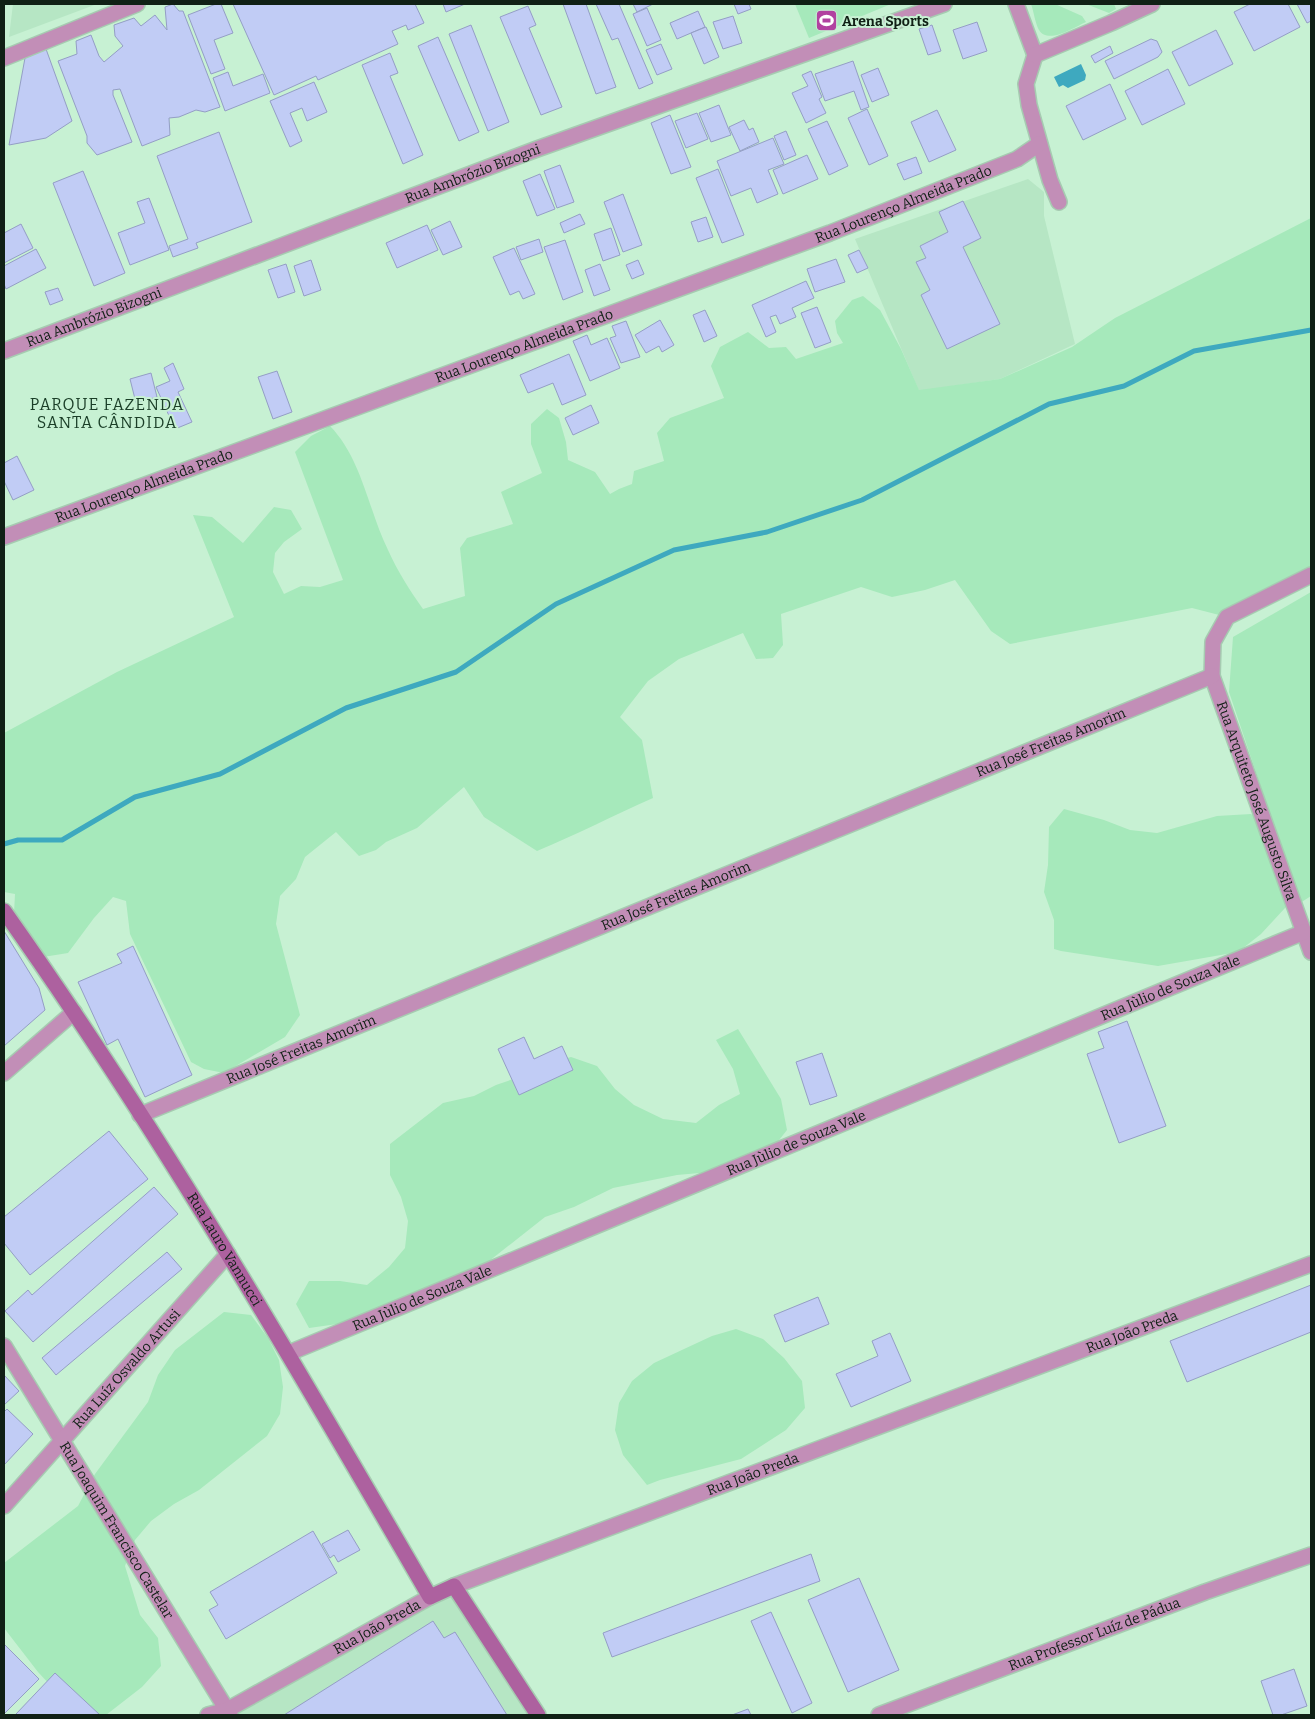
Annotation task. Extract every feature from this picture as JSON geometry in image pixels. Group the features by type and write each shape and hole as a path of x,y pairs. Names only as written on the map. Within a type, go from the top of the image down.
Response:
{"street":[{"path":"4,58 137,4"},
{"name":"Rua Ambrózio Bizogni","path":"4,351 537,149 944,4"},
{"path":"1016,4 1035,55 1026,84 1029,106 1050,180 1059,202"},
{"path":"1035,55 1152,4"},
{"name":"Rua Lourenço Almeida Prado","path":"4,537 830,232 1017,160 1039,144"},
{"path":"1212,676 1213,642 1227,617 1311,575"},
{"name":"Rua Arquiteto José Augusto Silva","path":"1212,676 1311,952"},
{"name":"Rua José Freitas Amorim","path":"140,1115 1212,676"},
{"name":"Rua Lauro Vannucci","path":"4,911 74,1012 228,1254 289,1353 430,1597"},
{"name":"Rua Jùlio de Souza Vale","path":"289,1353 1304,932"},
{"path":"4,1073 74,1012"},
{"name":"Rua Luíz Osvaldo Artusi","path":"4,1506 228,1254"},
{"name":"Rua João Preda","path":"208,1715 228,1713 430,1597 454,1586 1311,1264"},
{"name":"Rua Joaquim Francisco Castelar","path":"4,1346 228,1713"},
{"name":"Rua Professor Luíz de Pádua","path":"879,1715 1205,1592 1311,1555"},
{"path":"454,1586 538,1715"}],"shaded area":[{"path":"13,4 97,4 9,37"},
{"name":"Arena Sports","path":"795,4 891,4 809,38"},
{"path":"1031,4 1055,4 1082,16 1086,22 1062,34 1049,36 1039,30"},
{"path":"1086,4 1114,4 1116,9 1109,13"},
{"path":"1028,179 1044,192 1044,216 1075,344 1000,379 919,391 855,239"},
{"path":"1311,218 1311,575 1227,617 1192,608 1010,644 991,631 955,580 925,590 892,597 861,587 781,614 783,645 773,658 756,659 743,633 679,659 648,681 620,717 642,740 653,798 537,851 484,817 464,787 417,828 386,842 376,850 359,856 336,832 305,857 296,879 280,896 276,924 300,1015 285,1037 224,1073 204,1069 191,1062 130,934 126,901 113,897 94,918 68,953 43,957 14,913 15,894 4,892 4,733 117,672 234,617 193,515 212,517 243,543 274,507 291,510 302,529 284,542 275,553 273,572 284,594 301,586 320,587 343,580 295,452 311,436 330,426 341,439 364,485 381,534 392,558 423,609 465,596 460,548 467,538 513,524 501,492 542,473 531,444 531,424 547,409 559,418 566,442 568,460 595,472 610,494 632,484 634,471 664,461 657,433 670,418 724,398 711,366 720,347 748,332 769,348 786,347 796,359 843,343 837,333 835,321 852,300 863,296 880,310 901,349 919,390 1000,379 1072,347 1115,318"},
{"path":"1311,592 1311,896 1300,903 1297,895 1261,934 1238,952 1158,966 1054,949 1054,920 1044,892 1048,865 1049,827 1064,809 1104,820 1130,830 1157,833 1217,816 1251,814 1275,829 1229,692 1233,637"},
{"path":"738,1029 781,1099 787,1130 772,1149 745,1169 677,1175 613,1188 574,1207 545,1217 455,1288 359,1321 309,1328 296,1304 309,1281 340,1281 367,1285 389,1267 405,1248 408,1221 401,1197 390,1175 390,1144 443,1103 474,1096 496,1085 525,1075 546,1064 571,1057 597,1066 615,1089 634,1105 663,1119 696,1123 719,1105 740,1094 733,1069 716,1040"},
{"path":"224,1312 251,1315 268,1338 279,1360 283,1387 280,1414 267,1436 199,1490 174,1504 151,1521 135,1540 125,1566 140,1615 158,1638 161,1666 142,1687 106,1715 78,1715 38,1672 4,1628 4,1563 78,1506 95,1474 148,1402 158,1375 175,1350"},
{"path":"736,1329 763,1339 784,1358 802,1381 805,1408 786,1430 741,1459 647,1485 623,1455 615,1430 619,1403 632,1381 654,1363 712,1336"},
{"path":"454,1586 538,1715 230,1715"}],"water":[{"path":"1081,64 1086,75 1085,80 1068,88 1063,85 1059,87 1054,77"}],"building":[{"path":"173,4 179,11 183,11 220,107 205,112 196,110 179,117 169,118 170,135 142,146 120,89 113,90 113,95 132,142 97,155 87,143 87,136 58,61 77,54 76,41 91,35 99,56 104,62 123,46 115,36 114,25 134,18 141,26 155,15 167,30 165,7"},
{"path":"216,4 221,4 233,33 214,40 225,69 211,74 188,15"},
{"path":"233,4 415,4 424,23 408,30 406,25 392,31 398,44 318,80 316,76 274,95"},
{"path":"443,4 465,4 446,12"},
{"path":"563,4 586,4 616,87 596,94"},
{"path":"596,4 619,4 653,83 639,89 618,38 612,40"},
{"path":"633,4 653,4 637,12"},
{"path":"734,4 749,4 751,9 738,14"},
{"path":"1250,4 1288,4 1300,27 1254,51 1234,12"},
{"path":"1297,4 1311,4 1311,21 1307,23"},
{"path":"528,6 536,25 529,28 562,107 541,115 500,17"},
{"path":"647,8 661,40 647,46 633,14"},
{"path":"698,11 705,27 677,39 670,23"},
{"path":"733,16 742,43 723,49 713,22"},
{"path":"977,22 987,51 963,59 953,30"},
{"path":"471,25 509,122 488,131 449,34"},
{"path":"932,25 941,51 928,55 919,29"},
{"path":"706,27 719,57 704,64 691,33"},
{"path":"1216,30 1233,64 1189,86 1172,52"},
{"path":"438,37 479,132 459,141 418,46"},
{"path":"1151,39 1157,41 1162,52 1158,57 1114,79 1105,61"},
{"path":"661,44 672,69 657,75 646,50"},
{"path":"1110,46 1113,53 1095,63 1091,56"},
{"path":"46,49 72,121 46,138 9,145 25,58"},
{"path":"390,53 398,73 390,76 423,155 403,164 362,65"},
{"path":"853,61 869,107 861,110 854,91 825,101 815,74"},
{"path":"878,68 889,95 872,102 861,75"},
{"path":"1168,69 1185,104 1142,125 1125,91"},
{"path":"811,71 822,97 819,99 826,113 806,123 792,93 808,86 802,75"},
{"path":"228,72 233,86 263,74 270,93 225,111 213,78"},
{"path":"314,82 327,112 307,121 302,108 290,113 302,141 290,147 270,101"},
{"path":"1110,84 1126,119 1083,140 1066,106"},
{"path":"719,105 731,135 711,142 699,113"},
{"path":"867,109 888,156 869,165 848,118"},
{"path":"937,110 956,150 929,162 911,122"},
{"path":"697,113 708,139 686,148 675,121"},
{"path":"670,115 691,167 671,174 651,123"},
{"path":"744,120 749,130 753,128 759,142 740,151 729,127"},
{"path":"827,121 848,166 829,175 808,129"},
{"path":"786,131 796,155 784,160 774,136"},
{"path":"219,132 252,222 196,243 198,248 173,257 169,246 188,239 157,156"},
{"path":"773,138 784,164 768,170 778,194 757,203 751,188 731,196 717,161"},
{"path":"807,155 818,179 783,194 773,170"},
{"path":"916,157 922,173 904,180 897,164"},
{"path":"560,165 574,202 557,208 544,171"},
{"path":"718,169 744,235 722,243 696,178"},
{"path":"83,171 125,273 94,286 53,183"},
{"path":"540,174 555,209 537,216 523,181"},
{"path":"623,194 642,245 623,252 604,202"},
{"path":"149,198 169,250 130,265 118,233 145,223 137,202"},
{"path":"963,201 981,238 963,247 1000,324 947,349 921,295 930,290 916,262 926,258 920,246 948,232 939,212"},
{"path":"580,214 585,224 564,233 560,223"},
{"path":"706,217 713,237 698,242 691,222"},
{"path":"450,221 462,247 443,255 431,230"},
{"path":"21,224 33,248 4,263 4,233"},
{"path":"427,225 438,250 397,268 386,243"},
{"path":"611,228 620,255 603,261 594,234"},
{"path":"539,239 543,252 521,260 516,247"},
{"path":"565,240 583,292 563,300 544,247"},
{"path":"514,248 535,294 523,299 519,291 510,295 493,257"},
{"path":"36,249 46,268 6,289 4,284 4,266"},
{"path":"859,250 868,268 857,273 848,255"},
{"path":"836,259 845,282 815,292 807,269"},
{"path":"311,260 321,290 304,296 294,266"},
{"path":"638,260 644,274 632,279 626,265"},
{"path":"286,264 295,292 278,298 268,270"},
{"path":"600,264 610,290 594,296 585,270"},
{"path":"806,281 814,298 792,308 796,317 780,324 776,315 770,317 776,332 766,337 752,305"},
{"path":"58,288 63,300 50,305 45,292"},
{"path":"817,307 831,342 815,348 801,313"},
{"path":"705,310 717,336 704,342 693,315"},
{"path":"660,320 674,345 662,352 659,346 646,353 635,335"},
{"path":"626,321 640,357 621,363 610,338 616,336 612,326"},
{"path":"587,335 591,345 607,338 620,368 590,381 573,341"},
{"path":"569,354 586,395 562,405 553,383 528,393 520,375"},
{"path":"173,363 184,389 178,392 192,422 175,429 156,387 170,381 164,368"},
{"path":"277,371 292,412 273,419 258,377"},
{"path":"151,373 157,397 136,403 130,379"},
{"path":"591,405 599,423 573,435 565,418"},
{"path":"17,456 34,490 13,500 4,481 4,463"},
{"path":"4,931 39,988 45,1010 4,1046"},
{"path":"133,946 192,1075 145,1097 118,1039 107,1045 78,982 122,963 117,954"},
{"path":"1127,1021 1166,1126 1119,1143 1087,1054 1104,1048 1098,1032"},
{"path":"524,1037 534,1059 562,1046 573,1070 519,1095 498,1049"},
{"path":"822,1053 837,1096 810,1105 796,1062"},
{"path":"109,1131 148,1179 30,1275 4,1243 4,1217"},
{"path":"154,1187 178,1214 33,1342 5,1311 28,1290 32,1295"},
{"path":"167,1252 182,1269 56,1375 42,1358"},
{"path":"1311,1285 1311,1332 1187,1382 1170,1341"},
{"path":"818,1297 829,1324 785,1342 774,1315"},
{"path":"890,1333 911,1381 851,1407 836,1374 878,1356 872,1341"},
{"path":"4,1375 19,1391 4,1405"},
{"path":"7,1409 33,1434 4,1465 4,1412"},
{"path":"348,1530 360,1550 338,1562 334,1555 330,1558 322,1544"},
{"path":"313,1531 337,1573 226,1639 209,1610 218,1605 210,1592"},
{"path":"811,1554 820,1581 612,1657 603,1633"},
{"path":"859,1578 899,1670 848,1692 808,1600"},
{"path":"771,1612 812,1703 792,1713 751,1621"},
{"path":"433,1621 444,1638 455,1632 507,1715 284,1715"},
{"path":"4,1644 39,1679 4,1714"},
{"path":"1294,1669 1307,1706 1281,1715 1273,1715 1261,1681"},
{"path":"55,1673 100,1715 17,1715"},
{"path":"748,1709 751,1715 732,1715"}],"waterway":[{"path":"4,844 18,840 62,840 135,797 220,774 346,708 456,672 556,604 674,550 767,532 862,500 1049,404 1124,386 1194,351 1311,330"}],"place":[{"name":"Arena Sports","path":"826,21"}],"district":[{"name":"PARQUE FAZENDA SANTA CÂNDIDA","path":"107,413"}]}
